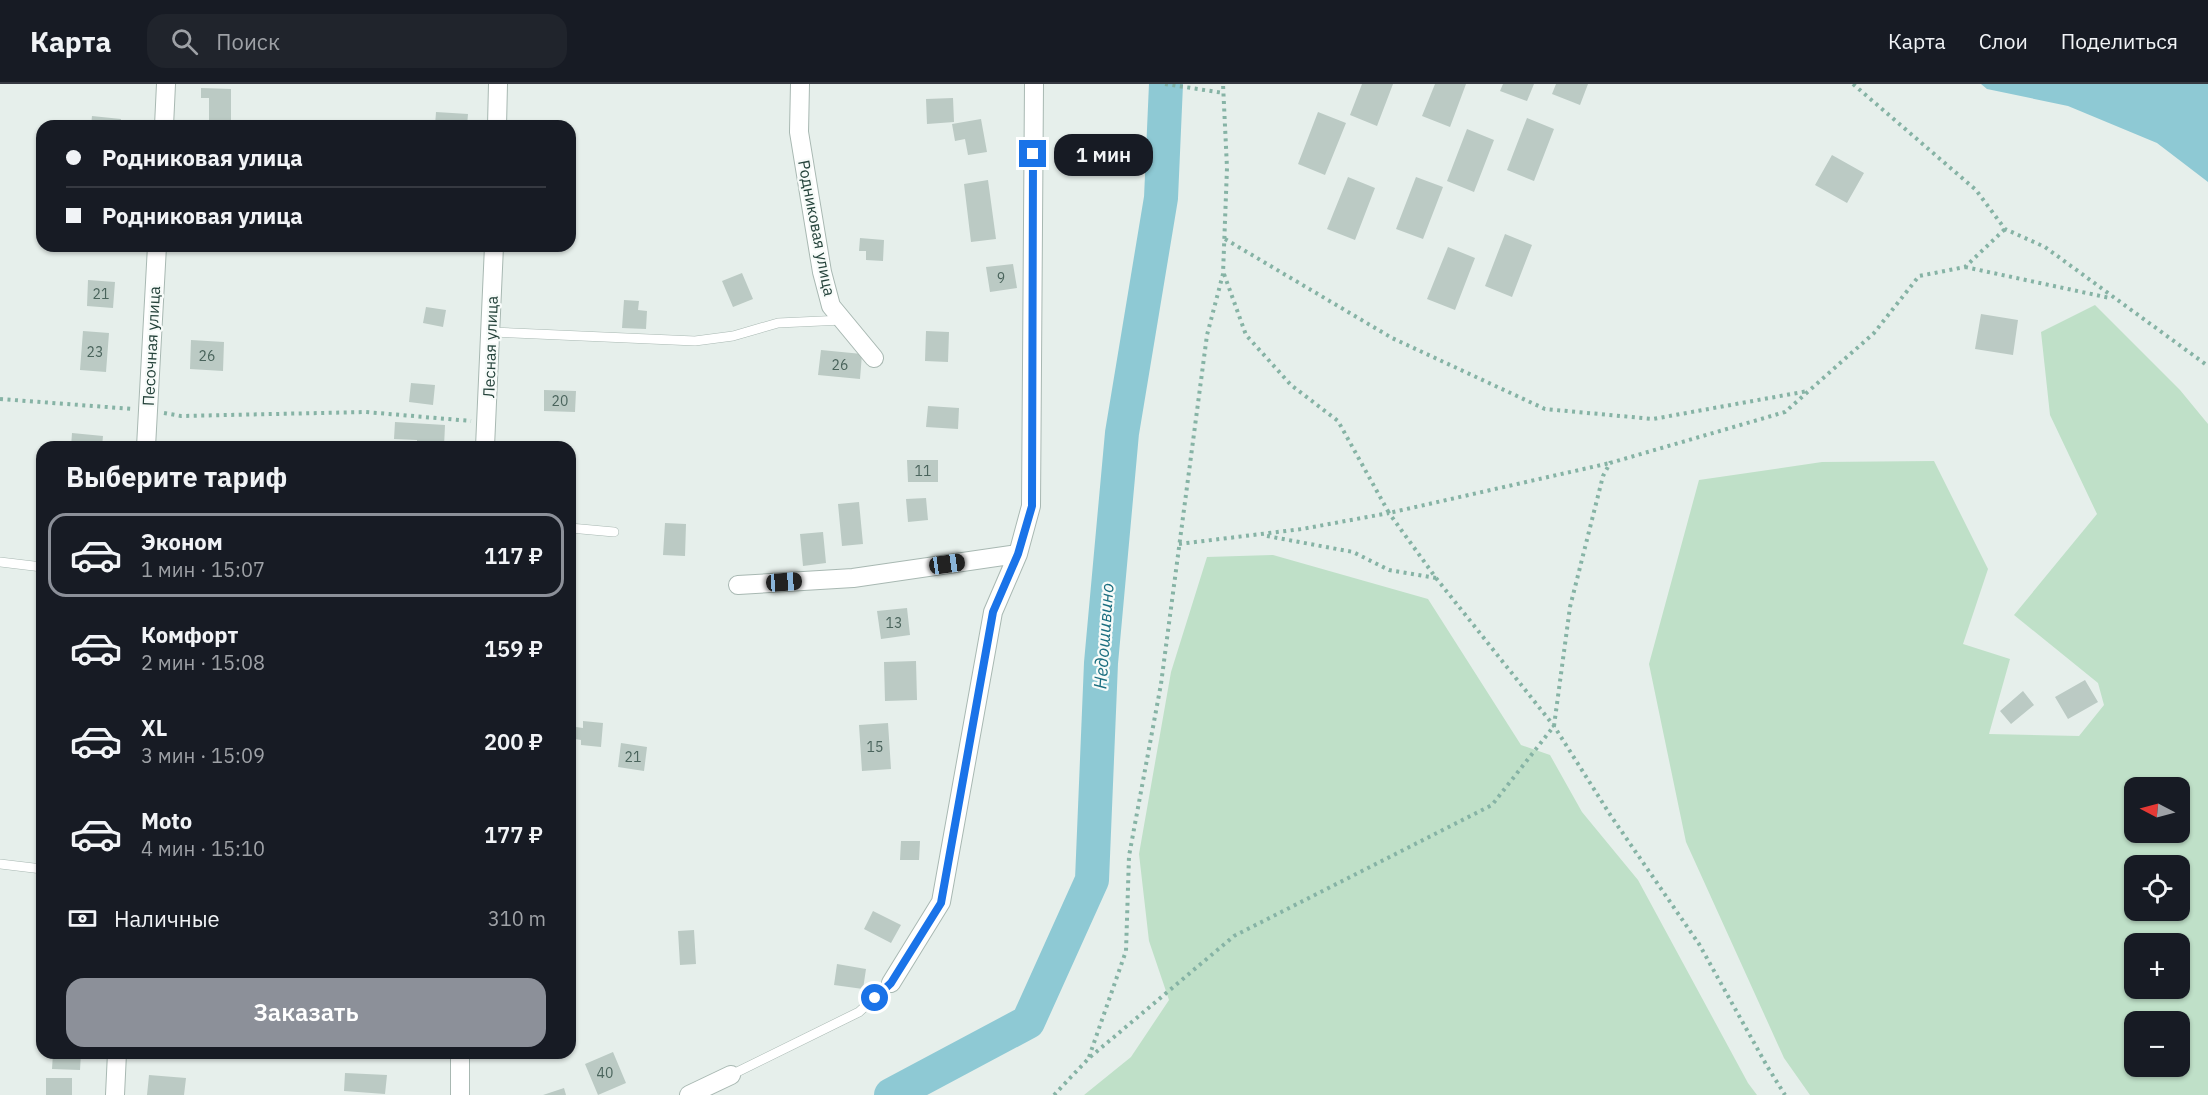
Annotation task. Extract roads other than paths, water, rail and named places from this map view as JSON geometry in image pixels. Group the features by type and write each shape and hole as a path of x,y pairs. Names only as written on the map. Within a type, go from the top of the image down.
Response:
{"street":[{"path":"164,120 166,84"},
{"path":"497,120 498,84"},
{"name":"Родниковая улица","path":"800,84 799,132 822,272 831,306 873,358"},
{"path":"891,983 941,903 993,612 1018,554 1032,506 1034,84"},
{"name":"Песочная улица","path":"146,441 157,252"},
{"name":"Лесная улица","path":"485,441 494,252"},
{"path":"738,585 853,578 1018,554"},
{"path":"115,1095 117,1059"},
{"path":"460,1059 460,1095"},
{"path":"689,1095 731,1075"}],"lane":[{"path":"491,332 695,341 733,336 778,323 843,320"},
{"path":"576,529 614,532"},
{"path":"0,562 36,566"},
{"path":"0,864 36,868"},
{"path":"731,1075 859,1012 891,983"}],"water":[{"path":"1981,84 2208,84 2208,182 2157,143 2068,106 1987,89"}],"waterway":[{"name":"Недошивино","path":"891,1095 1028,1022 1092,880 1101,663 1122,433 1161,198 1166,84"}]}
